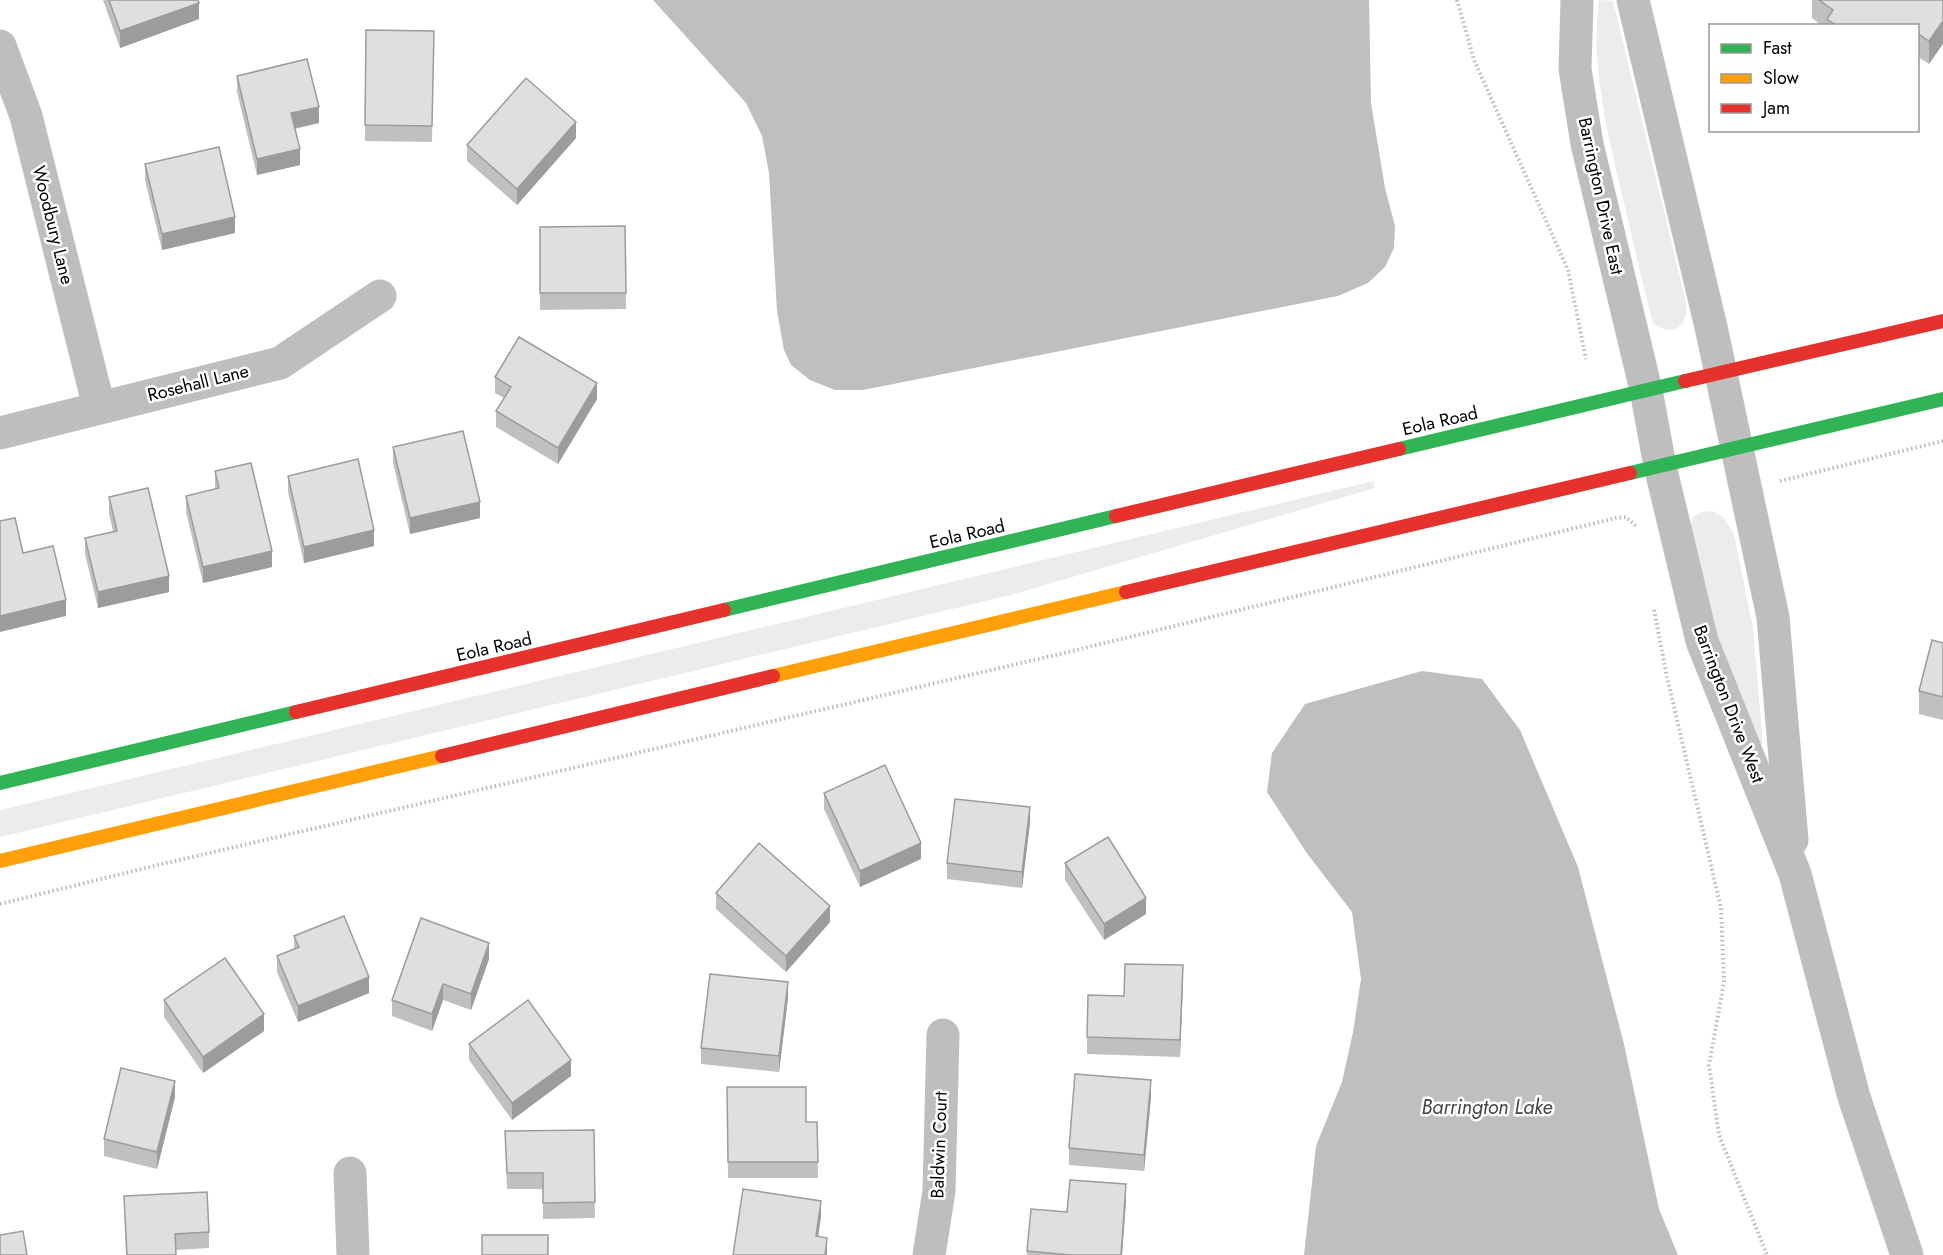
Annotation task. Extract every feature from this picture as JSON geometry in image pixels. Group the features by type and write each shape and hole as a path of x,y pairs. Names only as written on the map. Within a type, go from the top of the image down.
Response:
{"street":[{"name":"Barrington Drive East","path":"1577,0 1575,69 1587,144 1646,390"},
{"path":"1634,0 1721,374"},
{"name":"Woodbury Lane","path":"0,46 26,116 99,407"},
{"name":"Rosehall Lane","path":"0,433 280,363 380,296"},
{"name":"Eola Road","path":"0,783 1943,321"},
{"name":"Barrington Drive West","path":"1721,374 1773,617 1795,874"},
{"name":"Barrington Drive West","path":"1646,390 1660,466 1702,640 1795,874 1854,1097 1907,1255"},
{"path":"0,861 1943,399"},
{"name":"Baldwin Court","path":"929,1255 939,1191 943,1035"},
{"path":"350,1173 352,1255"}],"path":[{"path":"1457,0 1474,60 1568,270 1586,359"},
{"path":"1774,482 1943,441"},
{"path":"0,904 1064,653 1616,518 1626,517 1637,527"},
{"path":"1653,608 1667,677 1722,908 1724,982 1709,1065 1719,1135 1767,1255"}],"shaded area":[{"path":"1599,0 1613,1 1685,298 1684,320 1673,330 1658,327 1653,323 1612,150 1599,75 1597,25"},
{"path":"1373,481 1375,488 1011,595 0,837 0,810"},
{"path":"1712,511 1723,517 1734,534 1753,628 1763,744 1754,744 1711,638 1689,529 1693,517 1701,512"}],"water":[{"path":"653,0 1369,0 1371,103 1385,188 1395,226 1394,248 1385,267 1368,283 1338,296 863,390 835,390 810,380 791,365 784,350 777,311 769,173 762,136 746,103"},
{"name":"Barrington Lake","path":"1422,671 1482,679 1520,730 1578,867 1624,1044 1659,1209 1678,1255 1304,1255 1316,1146 1342,1082 1361,979 1352,912 1306,852 1267,792 1272,753 1305,704"}],"building":[{"path":"109,0 198,0 199,3 120,31"},
{"path":"1819,0 1943,0 1943,21 1929,41 1919,34 1919,24 1834,24 1827,19 1833,10"},
{"path":"366,30 434,31 432,126 365,125"},
{"path":"307,59 319,107 291,113 300,149 257,159 237,76"},
{"path":"526,78 576,122 517,189 467,145"},
{"path":"219,147 235,217 162,234 145,164"},
{"path":"625,226 626,293 540,293 540,227"},
{"path":"519,337 597,383 558,448 496,411 511,387 495,377"},
{"path":"463,431 480,502 410,518 393,447"},
{"path":"358,459 374,530 304,547 288,476"},
{"path":"251,463 272,551 203,567 186,496 219,488 215,471"},
{"path":"148,488 169,576 98,592 85,538 117,531 109,497"},
{"path":"15,518 23,553 53,546 66,600 0,616 0,521"},
{"path":"1932,640 1943,643 1943,697 1919,691"},
{"path":"885,765 921,843 860,871 824,793"},
{"path":"955,799 1030,807 1022,872 947,863"},
{"path":"1108,837 1146,898 1104,924 1065,863"},
{"path":"759,843 830,906 786,956 716,893"},
{"path":"344,916 369,977 298,1006 277,956 299,947 294,936"},
{"path":"421,918 489,943 471,994 443,984 432,1014 392,1000"},
{"path":"225,958 264,1014 203,1057 164,1000"},
{"path":"1125,964 1183,965 1180,1040 1087,1037 1088,995 1124,996"},
{"path":"710,974 788,982 779,1056 701,1048"},
{"path":"528,1000 571,1060 512,1103 469,1044"},
{"path":"121,1068 175,1081 157,1152 104,1139"},
{"path":"1075,1074 1151,1080 1144,1155 1069,1148"},
{"path":"727,1087 806,1087 806,1122 817,1122 818,1162 728,1162"},
{"path":"594,1130 595,1202 543,1203 543,1173 507,1173 505,1131"},
{"path":"1070,1180 1126,1184 1121,1255 1071,1255 1027,1251 1031,1209 1067,1212"},
{"path":"743,1189 821,1201 816,1236 827,1238 825,1255 733,1255"},
{"path":"207,1192 209,1232 175,1234 176,1255 127,1255 124,1196"},
{"path":"23,1231 27,1255 0,1255 0,1235"},
{"path":"482,1235 548,1235 548,1255 482,1255"}],"traffic: fast":[{"path":"1399,449 1685,381"},
{"path":"1630,473 1943,399"},
{"path":"724,610 1116,516"},
{"path":"0,783 296,712"}],"traffic: slow":[{"path":"773,676 1126,592"},
{"path":"0,861 442,756"}],"traffic: jam":[{"path":"1685,381 1943,321"},
{"path":"1116,516 1399,449"},
{"path":"1126,592 1630,473"},
{"path":"296,712 724,610"},
{"path":"442,756 773,676"}]}
